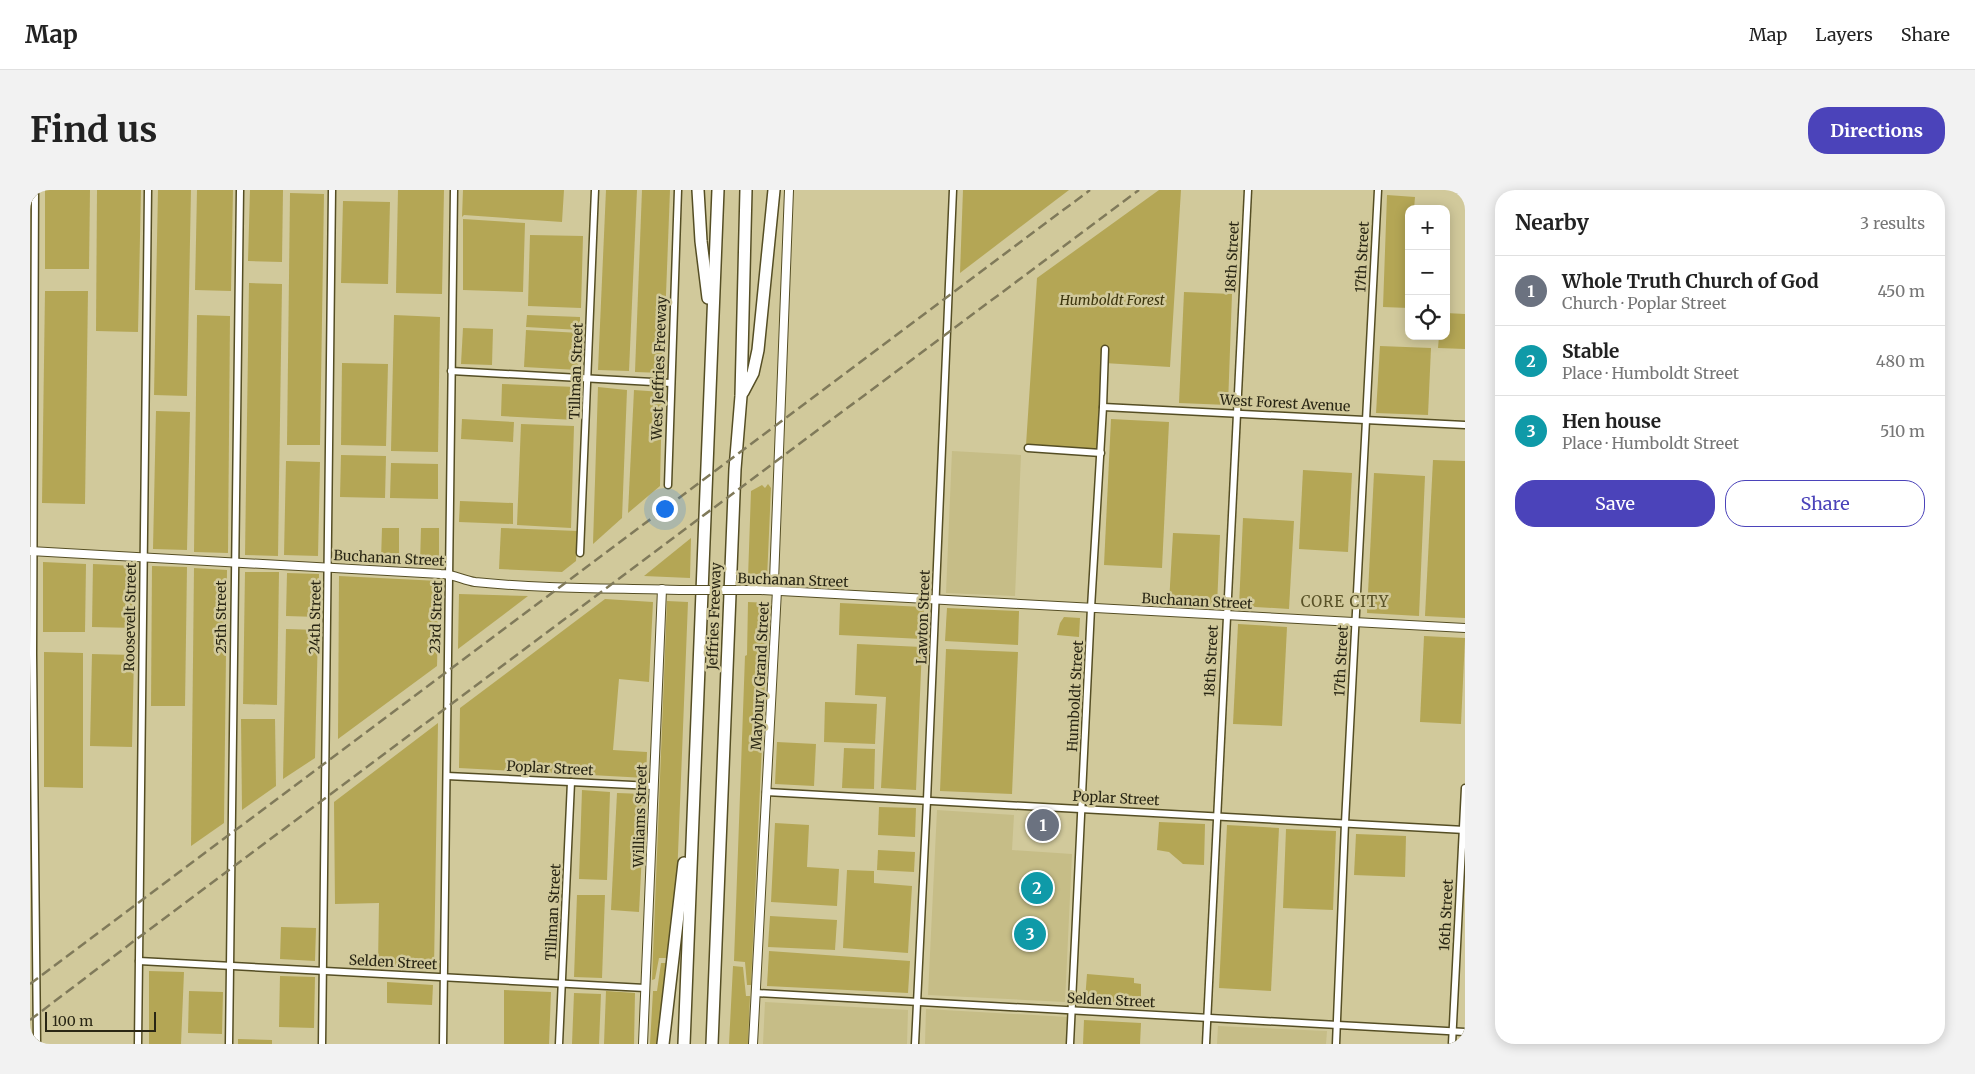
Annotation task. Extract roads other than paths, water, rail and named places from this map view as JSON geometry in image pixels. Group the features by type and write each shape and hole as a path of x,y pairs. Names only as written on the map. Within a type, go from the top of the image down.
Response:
{"highway":[{"path":"698,190 701,241 712,331"},
{"name":"Jeffries Freeway","path":"684,1044 718,190"},
{"name":"Jeffries Freeway","path":"712,1044 735,469 741,396 746,190"},
{"path":"741,396 753,373 758,350 774,190"},
{"path":"663,1044 694,769"},
{"path":"714,1005 716,1044"}],"street":[{"path":"35,190 32,778 37,1044"},
{"name":"Roosevelt Street","path":"138,1044 148,190"},
{"name":"25th Street","path":"229,1044 240,190"},
{"name":"24th Street","path":"322,1044 332,190"},
{"name":"23rd Street","path":"443,1044 454,190"},
{"name":"Tillman Street","path":"580,553 595,190"},
{"name":"West Jeffries Freeway","path":"668,485 678,190"},
{"name":"Maybury Grand Street","path":"753,1044 777,590 774,582 789,190"},
{"name":"Lawton Street","path":"915,1044 928,800 953,190"},
{"name":"18th Street","path":"1206,1044 1248,190"},
{"name":"17th Street","path":"1336,1044 1345,823 1378,190"},
{"path":"1460,190 1465,190"},
{"name":"Humboldt Street","path":"1070,1044 1105,349"},
{"path":"451,371 671,383"},
{"name":"West Forest Avenue","path":"1103,407 1465,425"},
{"path":"1028,448 1101,454"},
{"name":"Buchanan Street","path":"32,552 449,574 472,581 579,588 777,590 1465,628"},
{"name":"Williams Street","path":"643,1044 662,589"},
{"name":"Poplar Street","path":"446,776 653,786"},
{"name":"Tillman Street","path":"558,1044 571,782"},
{"name":"16th Street","path":"1452,1044 1465,788"},
{"name":"Poplar Street","path":"766,792 1464,830"},
{"name":"Selden Street","path":"139,961 645,988"},
{"name":"Selden Street","path":"756,993 1465,1032"}],"railway":[{"path":"30,984 1090,190"},
{"path":"30,1020 1139,190"}],"place":[{"name":"Whole Truth Church of God","path":"1043,825"},
{"name":"Stable","path":"1037,888"},
{"name":"Hen house","path":"1030,934"}],"district":[{"name":"CORE CITY","path":"1345,602"}],"park label":[{"name":"Humboldt Forest","path":"1112,300"}]}
